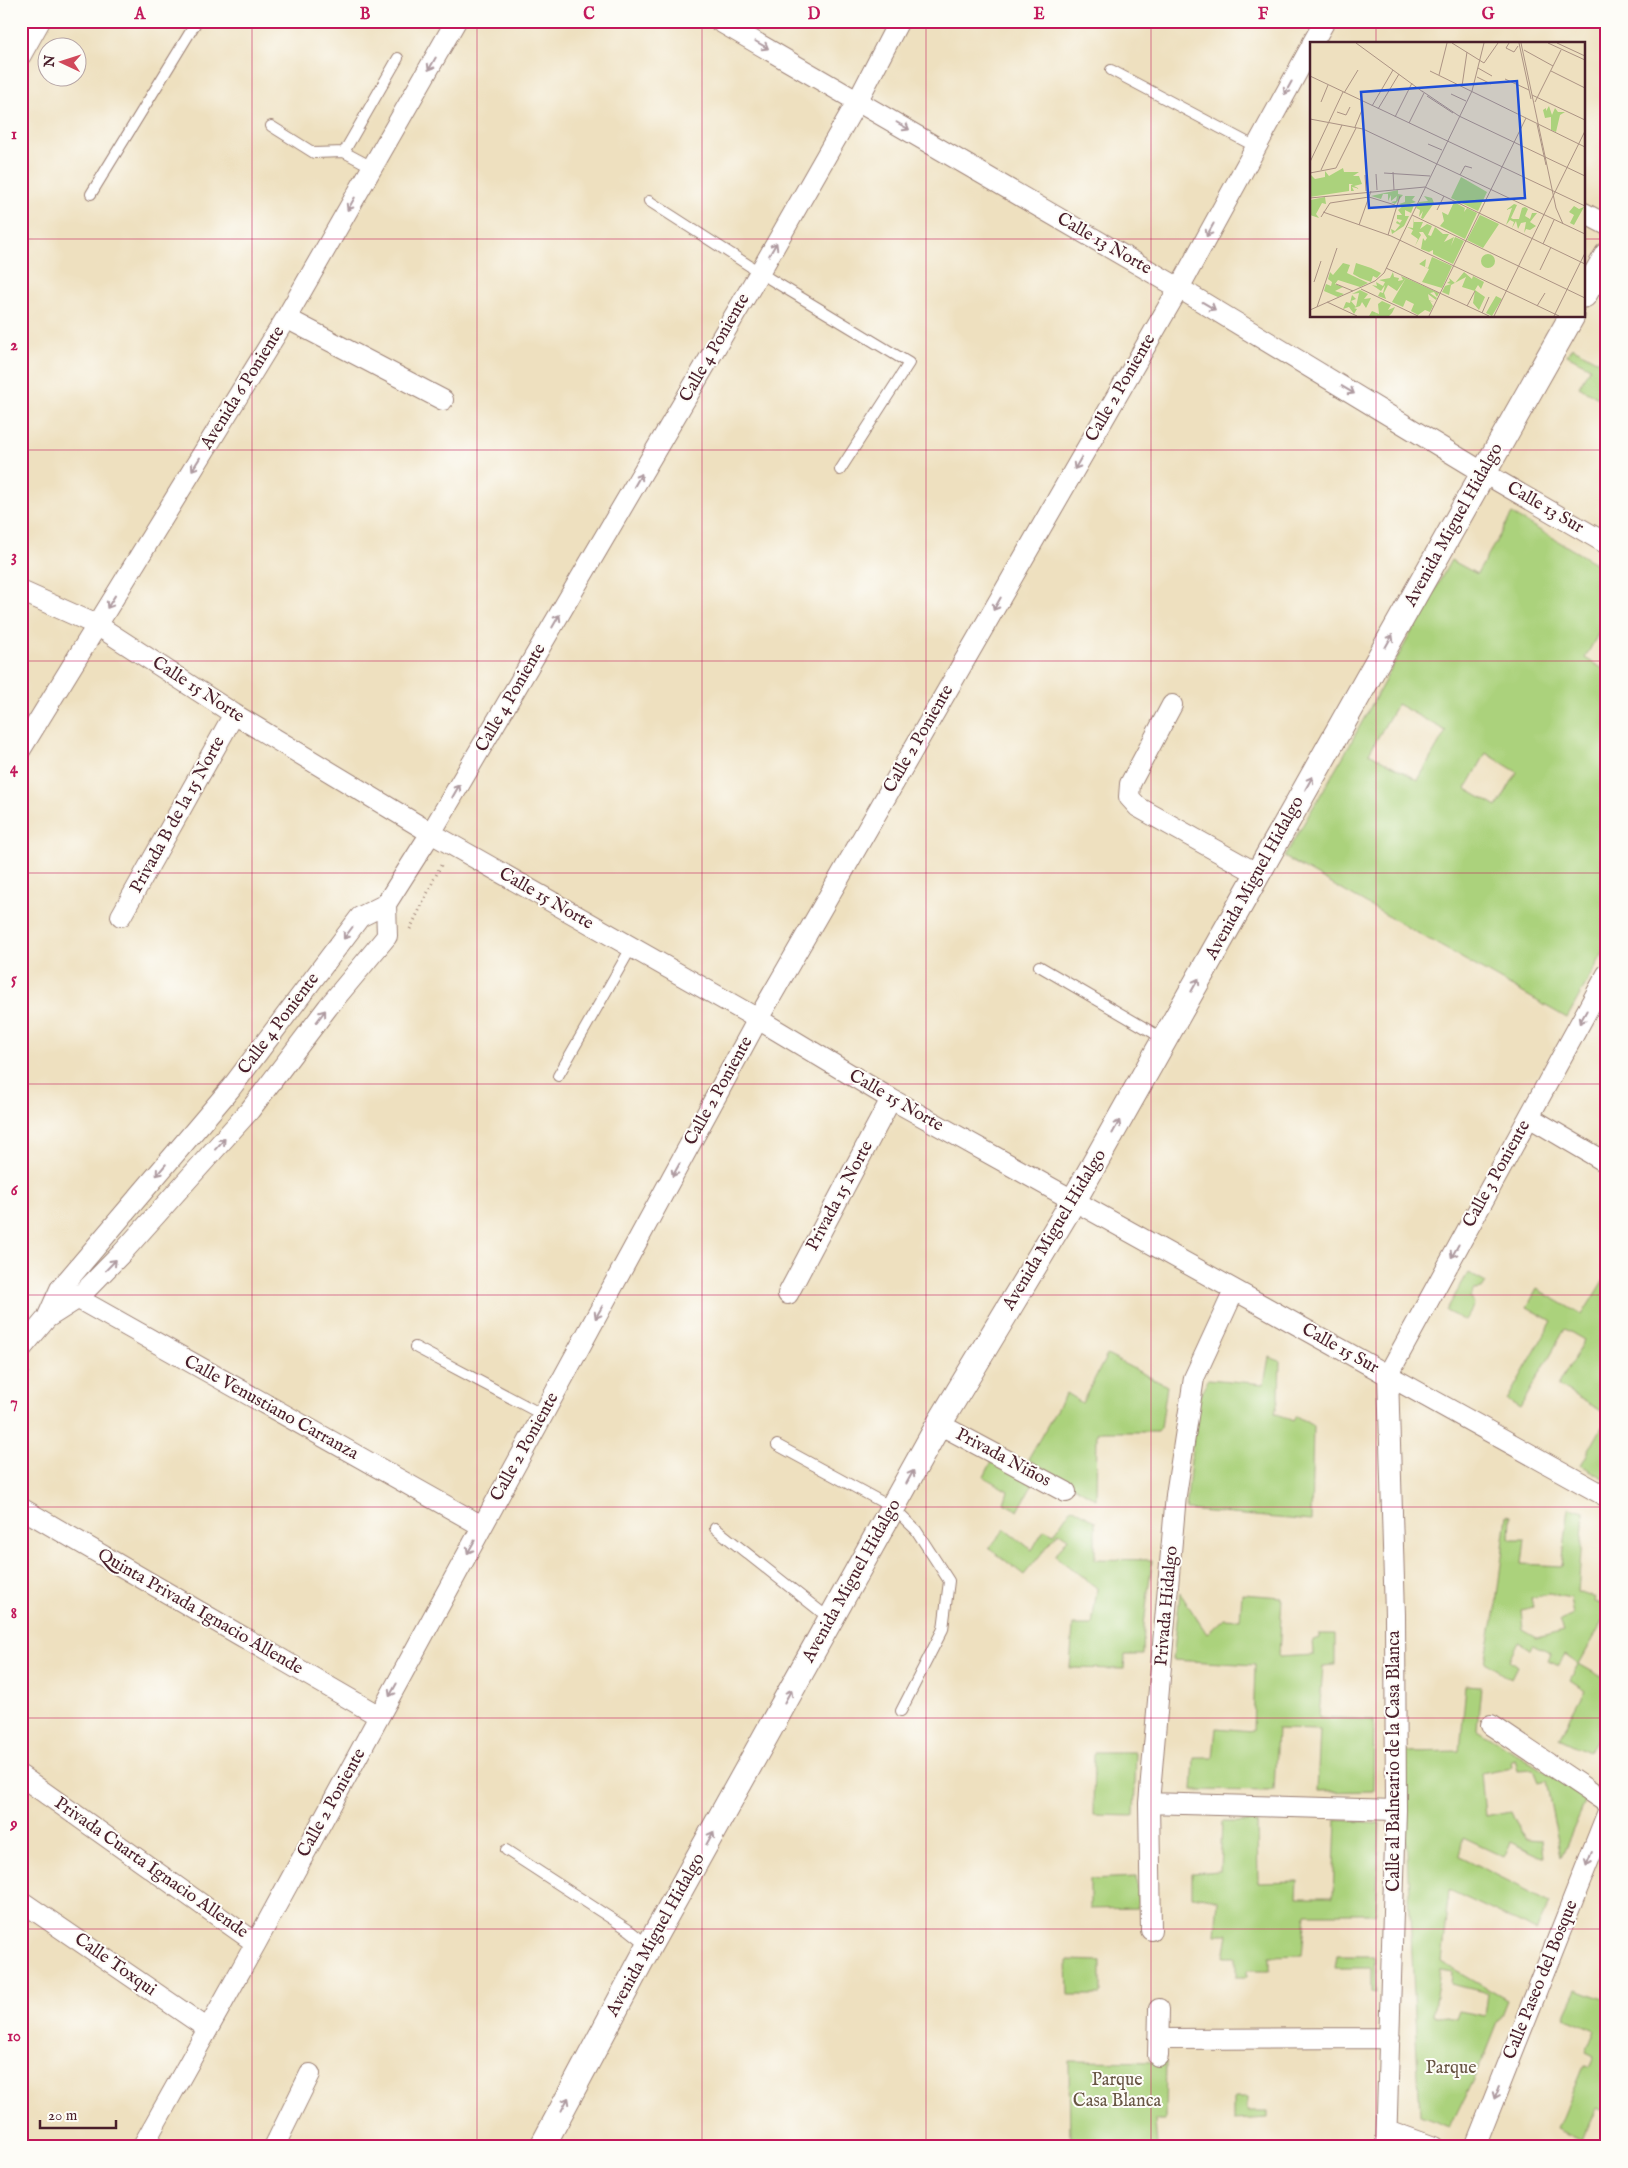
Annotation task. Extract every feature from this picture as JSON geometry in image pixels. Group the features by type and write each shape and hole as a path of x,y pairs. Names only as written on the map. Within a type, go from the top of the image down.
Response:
{"street":[{"path":"21,55 40,21"},
{"name":"Avenida 6 Poniente","path":"21,749 286,318 456,21"},
{"name":"Calle 13 Norte","path":"720,21 1179,288 1484,473"},
{"name":"Calle 4 Poniente","path":"21,1349 47,1318 60,1289 231,1088 360,917 386,904 431,833 760,272 858,100 899,21"},
{"name":"Calle 2 Poniente","path":"1313,42 1325,21"},
{"name":"Calle 2 Poniente","path":"142,2147 256,1943 758,1019 1179,288 1310,48"},
{"path":"1586,214 1607,225"},
{"path":"1586,292 1607,255"},
{"path":"286,318 443,400"},
{"name":"Avenida Miguel Hidalgo","path":"542,2147 649,1946 939,1424 1074,1200 1571,318"},
{"name":"Calle 13 Sur","path":"1484,473 1607,544"},
{"name":"Calle 15 Norte","path":"21,591 97,625 234,714 431,833 758,1019 892,1099 1074,1200"},
{"path":"1172,704 1130,784 1129,797 1138,807 1258,874"},
{"name":"Privada B de la 15 Norte","path":"121,916 234,714"},
{"name":"Calle 4 Poniente","path":"47,1318 77,1300 122,1253 250,1110 328,1007 387,936 386,904"},
{"name":"Calle 3 Poniente","path":"1388,1375 1607,974"},
{"path":"231,1088 250,1110"},
{"name":"Privada 15 Norte","path":"788,1294 892,1099"},
{"path":"1529,1117 1607,1163"},
{"name":"Calle 15 Sur","path":"1074,1200 1234,1291 1607,1497"},
{"name":"Calle Venustiano Carranza","path":"60,1289 482,1526"},
{"name":"Privada Hidalgo","path":"1152,1930 1149,1803 1176,1495 1194,1378 1234,1291"},
{"name":"Calle al Balneario de la Casa Blanca","path":"1387,2138 1396,1810 1394,1615 1388,1375"},
{"name":"Privada Niños","path":"939,1424 1066,1492"},
{"name":"Quinta Privada Ignacio Allende","path":"21,1508 379,1716"},
{"path":"1491,1725 1607,1803"},
{"name":"Privada Cuarta Ignacio Allende","path":"21,1776 256,1943"},
{"path":"1149,1803 1396,1810"},
{"name":"Calle Paseo del Bosque","path":"1475,2147 1607,1814"},
{"name":"Calle Toxqui","path":"21,1901 208,2029"},
{"path":"1159,2010 1158,2048 1390,2038"},
{"path":"274,2147 310,2074"},
{"path":"1387,2138 1434,2147"}],"lane":[{"path":"91,194 197,21"},
{"path":"344,152 398,58"},
{"path":"1111,70 1256,147"},
{"path":"271,126 314,153 344,152 372,167"},
{"path":"649,201 760,272 909,363 840,470"},
{"path":"558,1076 631,948"},
{"path":"1039,966 1165,1040"},
{"path":"415,1347 543,1415"},
{"path":"776,1445 893,1508 916,1530 949,1582 943,1629 901,1711"},
{"path":"715,1528 831,1619"},
{"path":"506,1850 628,1930 649,1946"}],"green space":[{"path":"1572,347 1607,366 1607,403 1579,387 1590,367 1567,355"},
{"path":"1512,514 1607,570 1607,618 1585,658 1603,669 1607,663 1607,946 1567,1018 1284,857 1344,755 1451,560 1477,574","holes":["1397,704 1446,731 1418,780 1369,753","1486,753 1517,772 1497,807 1466,789"]},
{"path":"1468,1273 1486,1283 1482,1289 1474,1290 1470,1297 1474,1305 1465,1321 1446,1311"},
{"path":"1607,1274 1607,1414 1558,1386 1584,1340 1565,1329 1520,1408 1507,1400 1552,1321 1527,1307 1537,1289 1582,1315"},
{"path":"1107,1355 1167,1386 1161,1428 1157,1432 1097,1432 1096,1499 1028,1459 1066,1393 1082,1403"},
{"path":"1269,1357 1280,1361 1279,1396 1275,1413 1293,1421 1296,1416 1313,1426 1311,1521 1186,1510 1197,1401 1208,1379 1264,1384"},
{"path":"1607,1418 1607,1480 1581,1465"},
{"path":"993,1459 1035,1480 1018,1511 1004,1503 1008,1491 984,1477"},
{"path":"1072,1507 1095,1521 1095,1559 1152,1560 1144,1625 1143,1655 1125,1655 1124,1669 1070,1668 1073,1625 1092,1625 1097,1588 1055,1556 1068,1538 1059,1532 1024,1575 989,1548 1005,1529 1032,1550 1044,1529 1054,1534"},
{"path":"1569,1508 1584,1512 1578,1592 1595,1598 1594,1602 1607,1605 1607,1614 1579,1664 1607,1680 1607,1722 1588,1752 1559,1738 1585,1690 1570,1680 1578,1664 1565,1655 1559,1665 1548,1660 1551,1654 1533,1644 1530,1649 1518,1642 1509,1660 1517,1666 1511,1678 1485,1662 1496,1604 1507,1515 1511,1516 1510,1539 1525,1539 1522,1564 1562,1566","holes":["1549,1594 1570,1598 1573,1615 1560,1621 1564,1631 1537,1638 1523,1630 1521,1610 1533,1607 1531,1598"]},
{"path":"1180,1593 1207,1634 1224,1618 1240,1619 1242,1594 1282,1597 1279,1657 1314,1655 1313,1640 1319,1638 1319,1634 1335,1634 1335,1665 1323,1666 1319,1717 1374,1720 1373,1791 1317,1792 1320,1730 1277,1729 1274,1791 1192,1790 1194,1758 1213,1758 1216,1728 1253,1731 1255,1665 1173,1660"},
{"name":"Parque","path":"1466,1685 1481,1686 1477,1729 1587,1798 1561,1857 1546,1780 1538,1782 1533,1770 1518,1771 1515,1759 1511,1760 1512,1767 1481,1773 1485,1816 1511,1811 1520,1831 1526,1839 1542,1840 1544,1858 1511,1842 1504,1857 1463,1838 1459,1856 1550,1902 1536,1931 1449,1890 1441,1962 1507,2000 1486,2053 1450,2127 1420,2116 1402,1752 1460,1751","holes":["1440,1970 1452,1972 1451,1984 1488,1993 1485,2016 1458,2011 1455,2019 1433,2014"]},
{"path":"1094,1752 1136,1752 1134,1816 1093,1815"},
{"path":"1336,1820 1380,1823 1376,1914 1306,1914 1302,1955 1269,1956 1269,1970 1247,1970 1247,1977 1236,1977 1236,1957 1224,1957 1228,1934 1215,1934 1218,1900 1192,1896 1192,1873 1220,1871 1222,1822 1257,1822 1258,1883 1298,1882 1297,1897 1333,1897"},
{"path":"1136,1877 1138,1908 1090,1909 1090,1879"},
{"path":"1337,1956 1374,1956 1376,1993 1371,1992 1371,1968 1335,1968"},
{"path":"1067,1960 1101,1961 1101,1995 1068,1995"},
{"path":"1577,1989 1604,1999 1607,1996 1607,2057 1604,2063 1607,2064 1607,2113 1596,2108 1582,2141 1557,2129 1583,2066 1589,2067 1594,2056 1586,2052 1595,2030 1564,2017"},
{"name":"Parque Casa Blanca","path":"1069,2061 1166,2062 1165,2120 1155,2120 1157,2147 1070,2147"},
{"path":"1234,2098 1247,2098 1247,2111 1268,2111 1268,2118 1234,2120"}]}
